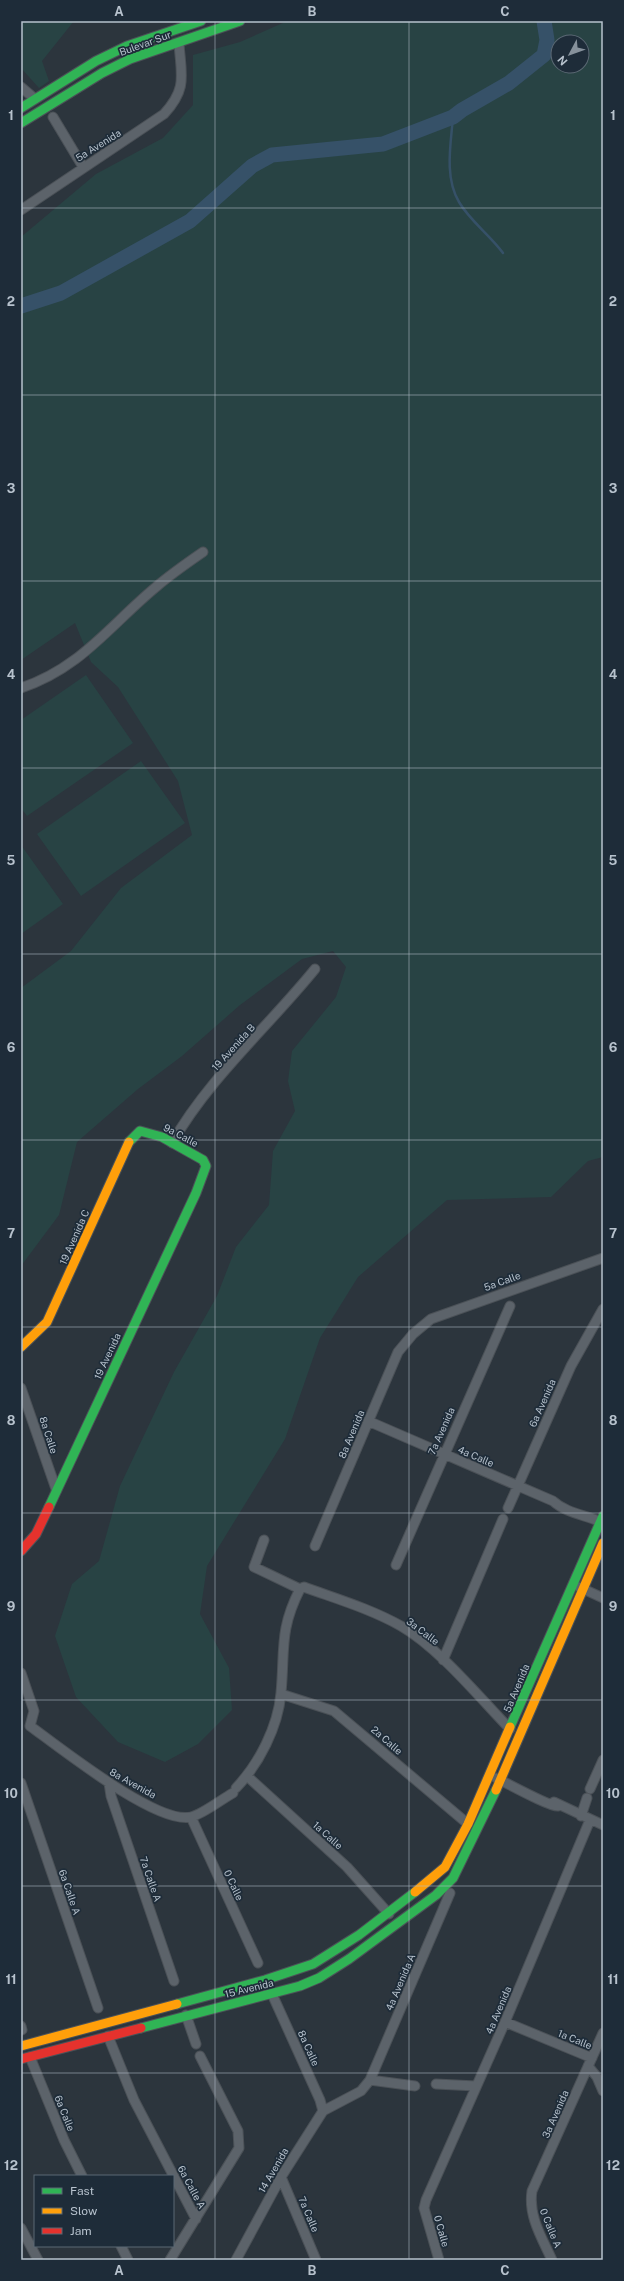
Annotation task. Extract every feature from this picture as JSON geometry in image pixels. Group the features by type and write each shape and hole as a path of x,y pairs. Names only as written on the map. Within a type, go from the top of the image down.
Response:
{"main road":[{"name":"Bulevar Sur","path":"21,108 96,61 121,49 201,21"},
{"name":"Bulevar Sur","path":"21,123 102,73 130,59 240,21"},
{"name":"9a Calle","path":"141,1131 154,1133 203,1160 206,1166"},
{"name":"19 Avenida C","path":"21,1347 47,1322 130,1139 141,1131"},
{"name":"19 Avenida","path":"21,1551 36,1534 196,1194 206,1166"},
{"name":"5a Avenida","path":"445,1866 468,1824 602,1519"},
{"path":"501,1780 603,1543"},
{"name":"15 Avenida","path":"26,2058 186,2015 272,1994 300,1986 319,1978 344,1962 436,1895 453,1878 501,1780"},
{"name":"15 Avenida","path":"21,2046 297,1970 333,1953 389,1914 445,1866"}],"street":[{"name":"5a Avenida","path":"21,210 83,167 151,124 174,103 180,91 182,81 179,43"},
{"path":"21,87 35,99"},
{"path":"53,117 83,167"},
{"path":"21,688 55,675 82,656 156,587 203,552"},
{"name":"19 Avenida B","path":"172,1143 197,1102 284,1007 315,969"},
{"name":"5a Calle","path":"413,1334 431,1320 603,1258"},
{"name":"7a Avenida","path":"396,1565 443,1454 510,1306"},
{"name":"6a Avenida","path":"508,1508 571,1366 603,1309"},
{"name":"8a Avenida","path":"315,1546 398,1352 413,1334"},
{"name":"8a Calle","path":"21,1388 56,1489"},
{"name":"4a Calle","path":"368,1422 553,1502 561,1501 571,1505 580,1513 602,1519"},
{"path":"443,1660 503,1519"},
{"name":"3a Calle","path":"264,1540 254,1566 300,1588 304,1587 374,1612 402,1627 443,1660 510,1729"},
{"path":"573,1584 603,1598"},
{"path":"191,1817 234,1790 247,1776 274,1729 281,1694 282,1645 286,1624 300,1588"},
{"path":"21,1673 34,1711 25,1728"},
{"name":"2a Calle","path":"281,1694 334,1711 468,1824"},
{"name":"8a Avenida","path":"25,1728 109,1783 167,1814 191,1817"},
{"path":"581,1816 603,1760"},
{"path":"489,1775 537,1797 548,1804 558,1806 603,1825"},
{"name":"1a Calle","path":"247,1776 347,1866 389,1914"},
{"name":"6a Calle A","path":"21,1783 98,2008"},
{"name":"7a Calle A","path":"109,1783 111,1796 174,1980"},
{"name":"0 Calle","path":"191,1817 258,1963"},
{"name":"4a Avenida","path":"424,2208 505,2022 590,1820"},
{"name":"4a Avenida A","path":"367,2082 450,1893"},
{"name":"8a Calle","path":"272,1994 320,2100 323,2111"},
{"path":"186,2015 196,2044"},
{"name":"1a Calle","path":"505,2022 590,2062 603,2091"},
{"name":"3a Avenida","path":"530,2204 532,2191 603,2033"},
{"name":"6a Calle A","path":"108,2036 134,2100 173,2175"},
{"path":"170,2260 236,2155 240,2140 236,2127 200,2056"},
{"name":"6a Calle","path":"26,2058 82,2175"},
{"path":"367,2082 415,2086"},
{"name":"14 Avenida","path":"236,2260 281,2177 323,2111 340,2101 347,2100 361,2091 367,2082"},
{"path":"436,2084 476,2086"},
{"name":"6a Calle A","path":"174,2177 196,2219"},
{"name":"7a Calle","path":"281,2177 316,2260"},
{"name":"0 Calle A","path":"530,2204 533,2218 552,2260"},
{"name":"0 Calle","path":"424,2208 439,2260"},
{"path":"21,2228 38,2260"},
{"path":"121,2247 128,2260"}],"green space":[{"path":"21,21 74,21 42,61 49,81 39,88 21,68"},
{"path":"603,21 603,1157 588,1161 551,1197 447,1200 358,1277 320,1338 285,1439 207,1566 200,1614 229,1668 232,1710 198,1744 165,1762 118,1742 76,1697 55,1636 72,1584 99,1561 120,1486 174,1372 217,1296 236,1247 269,1205 273,1151 295,1111 288,1081 292,1051 336,997 346,967 333,951 302,959 240,1005 182,1056 138,1089 77,1142 59,1215 21,1266 21,988 71,951 121,888 192,835 178,781 118,687 91,662 75,623 21,660 21,237 96,174 163,138 193,105 193,55 240,42 285,22"},
{"path":"86,675 133,743 27,816 21,808 21,720"},
{"path":"141,761 185,823 81,896 37,834"},
{"path":"21,845 63,904 21,934"}],"waterway":[{"path":"21,306 61,293 190,221 252,166 272,155 383,144 453,117 462,110 509,83 544,55 547,40 544,21"},
{"path":"453,117 450,149 450,171 454,192 464,209 503,253"}],"traffic: fast":[{"path":"21,108 96,61 127,46 201,21"},
{"path":"21,123 102,73 130,59 240,21"},
{"path":"49,1507 196,1193 206,1166 203,1160 162,1137 140,1131 129,1142"},
{"path":"510,1727 603,1516"},
{"path":"141,2028 300,1986 319,1978 349,1959 436,1895 453,1878 496,1790"},
{"path":"177,2004 265,1980 313,1964 359,1935 415,1892"}],"traffic: slow":[{"path":"21,1347 47,1322 129,1142"},
{"path":"496,1790 603,1543"},
{"path":"415,1892 445,1867 468,1824 510,1727"},
{"path":"21,2046 177,2004"}],"traffic: jam":[{"path":"21,1551 36,1534 49,1507"},
{"path":"21,2059 141,2028"}]}
